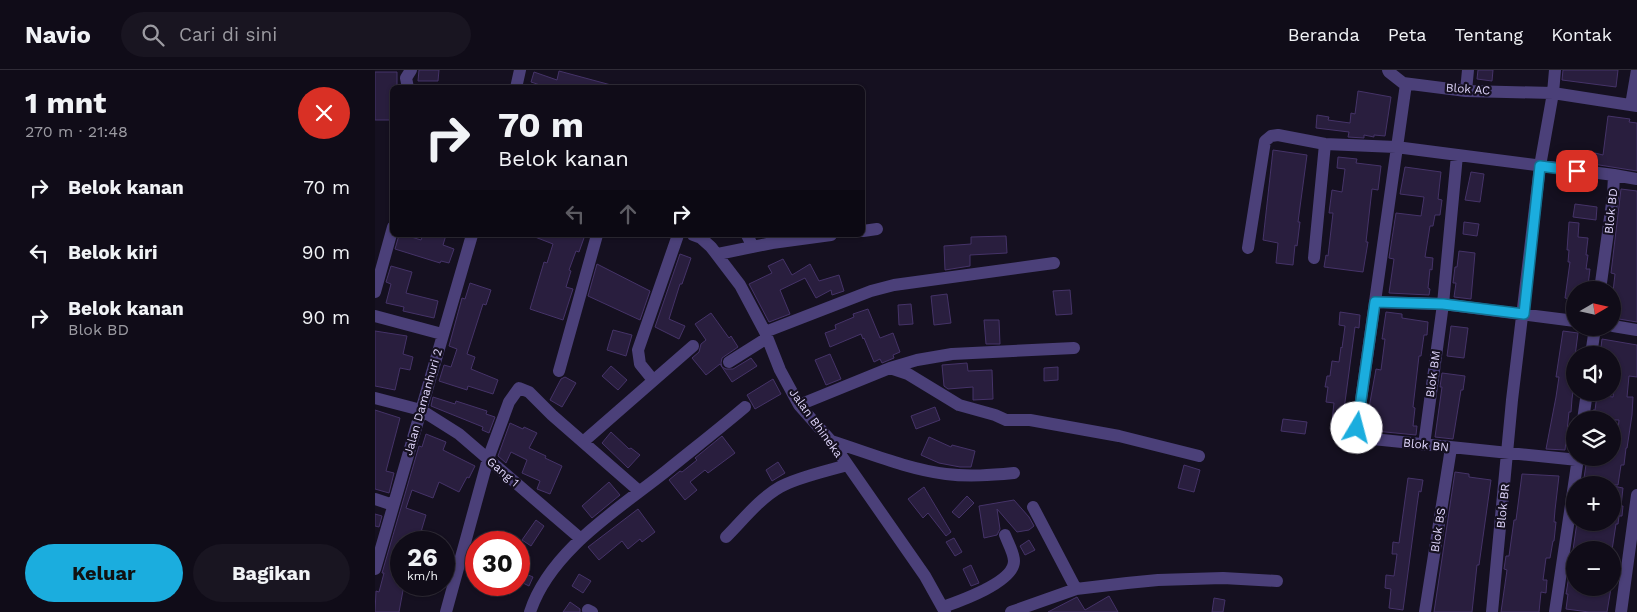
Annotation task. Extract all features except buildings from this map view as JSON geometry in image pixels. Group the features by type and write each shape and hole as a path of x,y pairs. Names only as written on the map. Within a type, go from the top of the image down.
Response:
{"street":[{"path":"407,85 406,78 411,70"},
{"path":"517,85 520,70"},
{"path":"1388,70 1395,78 1406,84 1375,302 1443,304 1566,320"},
{"path":"1466,91 1467,70"},
{"name":"Blok BR","path":"1492,612 1512,400 1524,314 1540,166 1553,93 1555,70"},
{"path":"1634,105 1637,70"},
{"name":"Blok AC","path":"1406,84 1466,91 1553,93 1634,105"},
{"name":"Blok BD","path":"1248,248 1265,141 1271,136 1279,135 1325,144 1396,147 1614,175 1613,196 1601,281"},
{"path":"1314,258 1325,144"},
{"name":"Blok BM","path":"1424,445 1443,304 1457,155"},
{"path":"1614,175 1637,179"},
{"path":"865,231 877,229"},
{"path":"375,292 390,237"},
{"name":"Jalan Damanhuri 2","path":"375,569 471,237"},
{"path":"559,371 596,237"},
{"path":"653,380 640,364 639,350 677,237"},
{"name":"Jalan Bhineka","path":"698,237 718,254 740,284 766,335 780,370 799,404 831,441 920,568 944,610"},
{"path":"748,237 753,247"},
{"path":"718,254 818,237"},
{"path":"729,362 766,335 871,291 894,285 1054,264"},
{"name":"Blok BN","path":"1375,302 1357,428 1358,434 1363,438 1508,454 1566,458"},
{"path":"375,316 442,334"},
{"path":"1621,327 1637,330"},
{"path":"583,442 693,346"},
{"path":"799,404 890,368 917,360 951,354 1074,348"},
{"path":"890,368 908,374 959,405 1006,420 1030,420 1119,436 1199,456"},
{"path":"446,612 488,459 509,402 519,388 529,392 639,491"},
{"name":"Gang 1","path":"375,398 421,410 459,434 581,540"},
{"path":"530,612 546,578 581,540 639,491 745,407"},
{"path":"831,441 917,468 947,474 981,476 1015,473"},
{"name":"Blok BS","path":"1425,612 1451,448"},
{"path":"726,536 764,498 780,487 793,481 847,466"},
{"path":"1555,612 1577,466"},
{"path":"1621,612 1637,495"},
{"path":"375,499 393,505"},
{"path":"1033,507 1076,589"},
{"path":"944,610 981,593 1011,571 1015,563 1014,557 1005,535"},
{"path":"1011,612 1045,606 1076,589 1168,579 1223,578 1277,581"}],"route":[{"path":"1357,428 1375,302 1443,304 1524,314 1540,166 1577,171"}]}
